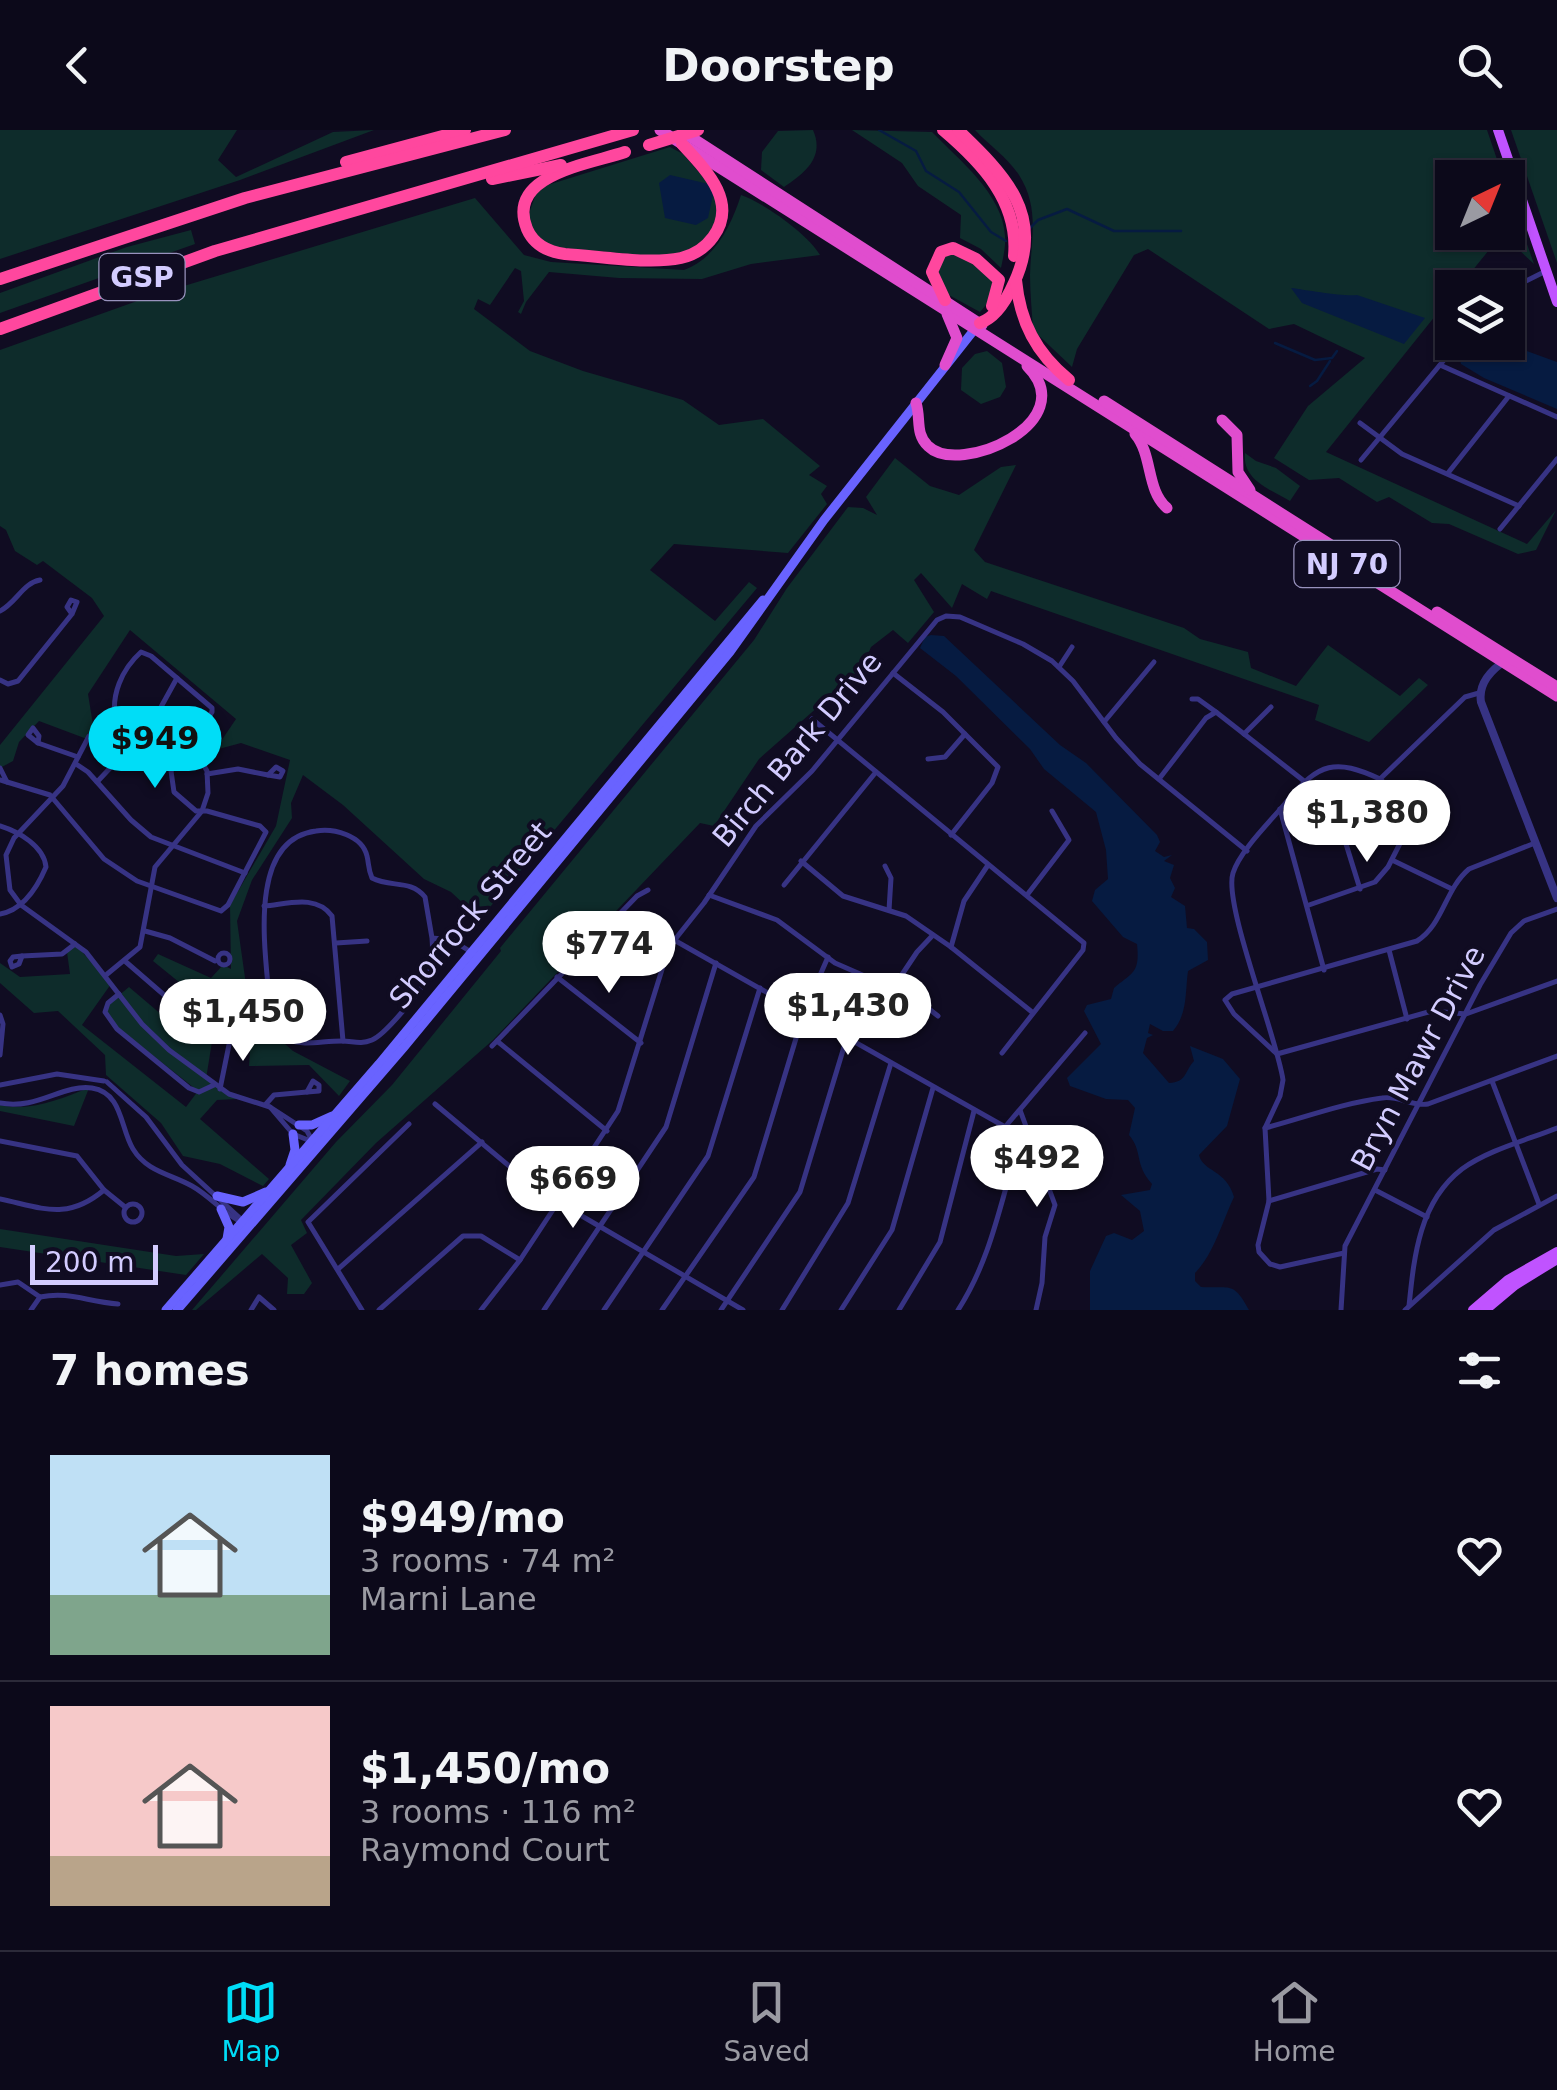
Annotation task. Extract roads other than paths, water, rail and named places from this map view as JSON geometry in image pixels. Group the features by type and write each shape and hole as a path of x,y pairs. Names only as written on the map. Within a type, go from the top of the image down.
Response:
{"highway":[{"path":"404,146 436,130"},
{"path":"246,198 267,186 464,130"},
{"name":"GSP","path":"0,279 246,198 505,130"},
{"name":"GSP","path":"0,329 216,251 633,130"},
{"name":"NJ 70","path":"660,130 681,137 1463,628 1557,696"},
{"path":"681,137 711,177 721,198 719,226 702,249 684,258 670,259 558,254 540,246 529,232 524,216 526,201 536,185 549,176 698,130"},
{"path":"942,130 994,182 1008,204 1014,234 1010,276 977,326"},
{"path":"958,130 1001,172 1018,200 1024,234 1016,279 1019,307 1038,350 1069,380"},
{"path":"445,184 488,180 625,152"},
{"path":"946,365 956,332 932,272 941,252 954,248 976,259 999,280 992,306"},
{"path":"977,326 990,320 1016,279"},
{"name":"NJ 70","path":"977,326 1193,467 1505,660 1557,687"},
{"path":"916,402 922,440 946,456 971,454 1022,432 1036,418 1042,392 1033,372 1013,353"},
{"path":"1222,420 1236,432 1238,472 1256,498"},
{"path":"1129,427 1148,454 1160,501 1167,508"}],"main road":[{"path":"1498,130 1557,302"},
{"name":"Shorrock Street","path":"344,1111 444,999 730,652 825,519 977,326"},
{"name":"Shorrock Street","path":"178,1310 256,1222 471,952 769,596"},
{"path":"444,999 471,952 482,948 512,917"},
{"path":"290,1175 296,1129 344,1111"},
{"path":"290,1175 313,1142 344,1111"},
{"name":"Shorrock Street","path":"166,1310 276,1184 290,1175"},
{"path":"218,1196 242,1202 255,1199 276,1184"},
{"path":"221,1208 229,1227 223,1247"},
{"path":"1473,1310 1516,1274 1557,1255"},
{"path":"1485,1310 1557,1255"}],"street":[{"path":"1525,281 1547,270"},
{"path":"1361,460 1443,360"},
{"path":"1440,364 1557,417"},
{"path":"1448,473 1509,396"},
{"path":"1360,423 1402,454 1519,506"},
{"path":"1500,528 1557,459"},
{"path":"0,610 8,607 32,582 40,580"},
{"path":"0,680 12,685 18,682 72,614"},
{"name":"Birch Bark Drive","path":"481,1310 520,1260 607,1131 624,1098 666,955 674,940 756,826 799,786 937,620 953,616 1023,644 1059,667 1126,749 1246,850"},
{"path":"1059,667 1072,647"},
{"path":"0,768 4,781 42,790 52,798 104,859 137,881 221,912 266,832 260,826 202,811 183,802 174,792 170,771 212,708 151,656 138,654 116,690 116,721"},
{"path":"1505,660 1484,680 1480,693 1557,898"},
{"path":"1104,722 1154,662"},
{"path":"893,673 966,734 998,767 998,776 950,835"},
{"path":"98,782 148,723 177,678"},
{"path":"1380,779 1465,698 1480,693"},
{"path":"1192,698 1198,698 1304,781"},
{"path":"1244,734 1270,707"},
{"path":"1159,779 1206,718 1216,712"},
{"path":"106,976 140,947 155,867 202,811 208,794 207,774 189,744 135,719 116,721 94,731 63,786 18,834 3,868 10,890 22,905 75,944 106,976 142,1024 217,1087 268,1106 296,1129 308,1131 313,1142"},
{"path":"812,719 1084,943 1083,950 1002,1053"},
{"path":"928,759 944,756 966,734"},
{"path":"38,743 77,760 130,820 152,838 245,874"},
{"path":"1341,1310 1344,1252 1288,1266 1270,1264 1259,1252 1269,1201 1265,1128 1283,1088 1278,1054 1232,891 1233,871 1246,850 1313,772 1337,766 1380,779 1416,812"},
{"path":"207,774 238,769 268,775"},
{"path":"784,884 876,772"},
{"path":"1308,906 1375,882 1392,860 1416,812 1442,802"},
{"path":"1280,809 1324,970"},
{"path":"1027,895 1068,840 1052,811"},
{"path":"0,826 28,839 46,860 44,873 22,905 13,912 0,914"},
{"path":"316,831 340,832 364,848 372,878 408,884 421,891 432,938 427,978 374,1039 355,1044 298,1044 274,1023 264,906 269,874 289,843 316,831"},
{"path":"1278,1054 1226,1004 1227,996 1324,970 1423,937 1469,870 1536,843"},
{"path":"1346,844 1360,890"},
{"path":"1392,860 1453,889"},
{"path":"801,861 843,896 906,916 934,934 1032,1012"},
{"path":"951,947 964,901 988,865"},
{"path":"885,866 891,878 889,910"},
{"path":"607,1131 495,1044 557,976 637,896 648,890"},
{"path":"710,895 777,920 846,969 925,1004 938,1016"},
{"path":"264,906 313,902 332,916 344,1041"},
{"name":"Bryn Mawr Drive","path":"1344,1252 1510,933 1524,921 1557,908"},
{"path":"144,931 170,938 215,960"},
{"path":"893,988 934,934"},
{"path":"432,938 452,940 471,952"},
{"path":"674,940 1032,1142"},
{"path":"336,943 367,941"},
{"path":"22,956 62,954 75,944"},
{"path":"1389,950 1407,1019"},
{"path":"662,1310 760,1165 804,1012 828,957"},
{"path":"126,962 193,1020"},
{"path":"544,1310 666,1127 716,963"},
{"path":"557,976 641,1043"},
{"path":"1278,1054 1432,1012 1466,1014 1557,981"},
{"path":"604,1310 712,1148 760,988"},
{"path":"119,994 104,1012 118,1028 193,1090 217,1087"},
{"path":"0,1015 0,1055"},
{"path":"217,1087 232,1030"},
{"path":"1004,1127 1084,1033"},
{"path":"722,1310 800,1192 847,1038"},
{"path":"1265,1128 1380,1098 1418,1106 1557,1056"},
{"path":"782,1310 848,1203 890,1063"},
{"path":"72,1074 72,1091"},
{"path":"0,1085 40,1075 72,1074 106,1081 146,1117 182,1165 241,1216 241,1238"},
{"path":"1492,1081 1539,1204"},
{"path":"0,1102 36,1103 94,1088 112,1099 118,1108 140,1158 156,1171 192,1186 243,1223 256,1222"},
{"path":"841,1310 892,1230 933,1088"},
{"path":"112,1099 119,1090"},
{"path":"268,1106 274,1096 307,1092"},
{"path":"435,1104 539,1191 743,1310"},
{"path":"1020,1110 1055,1205 1045,1237 1036,1310"},
{"path":"899,1310 940,1242 974,1111"},
{"path":"362,1310 308,1224 313,1214 409,1124"},
{"path":"1407,1308 1416,1244 1440,1194 1464,1168 1557,1128"},
{"path":"958,1310 978,1280 987,1256 1021,1137"},
{"path":"0,1141 77,1156 104,1190 125,1207"},
{"path":"338,1269 482,1142"},
{"path":"1269,1201 1377,1168 1385,1170"},
{"path":"0,1199 66,1210 90,1202 104,1190"},
{"path":"1374,1190 1427,1217"},
{"path":"1407,1308 1494,1230 1557,1196"},
{"path":"379,1310 463,1236 481,1236 520,1260"},
{"path":"0,1285 18,1282 40,1297 64,1293 118,1304"},
{"path":"252,1310 259,1296 274,1310"},
{"path":"31,1310 40,1297"}],"water":[{"path":"670,175 709,184 713,195 708,218 696,225 665,218 659,183"},
{"path":"1291,288 1357,295 1425,318 1404,344 1302,303"},
{"path":"1525,350 1557,362 1557,409 1484,378 1460,360 1525,360"},
{"path":"944,636 1060,745 1086,763 1157,835 1160,842 1155,851 1164,857 1172,855 1164,861 1174,865 1170,878 1175,888 1171,897 1185,906 1187,928 1194,929 1207,942 1208,960 1188,971 1178,1024 1173,1031 1163,1031 1150,1024 1148,1033 1153,1035 1147,1038 1143,1053 1169,1083 1182,1078 1194,1061 1190,1046 1223,1059 1240,1079 1227,1126 1199,1155 1205,1165 1226,1181 1234,1197 1213,1247 1195,1273 1195,1281 1201,1287 1234,1290 1249,1310 1090,1310 1090,1271 1106,1236 1114,1233 1132,1240 1144,1231 1140,1211 1121,1195 1150,1190 1152,1184 1129,1135 1135,1108 1128,1100 1106,1099 1070,1086 1067,1078 1101,1044 1084,1011 1087,1005 1111,999 1114,988 1136,966 1137,944 1123,937 1092,901 1095,890 1108,879 1106,850 1096,812 1044,769 1030,749 956,676 920,648 925,637"}],"waterway":[{"path":"879,130 916,151 926,171 959,192 991,232 1006,241"},
{"path":"1030,228 1038,220 1067,209 1114,231 1181,231"},
{"path":"1275,343 1315,360 1332,358 1337,351"},
{"path":"1310,386 1330,361"}]}
